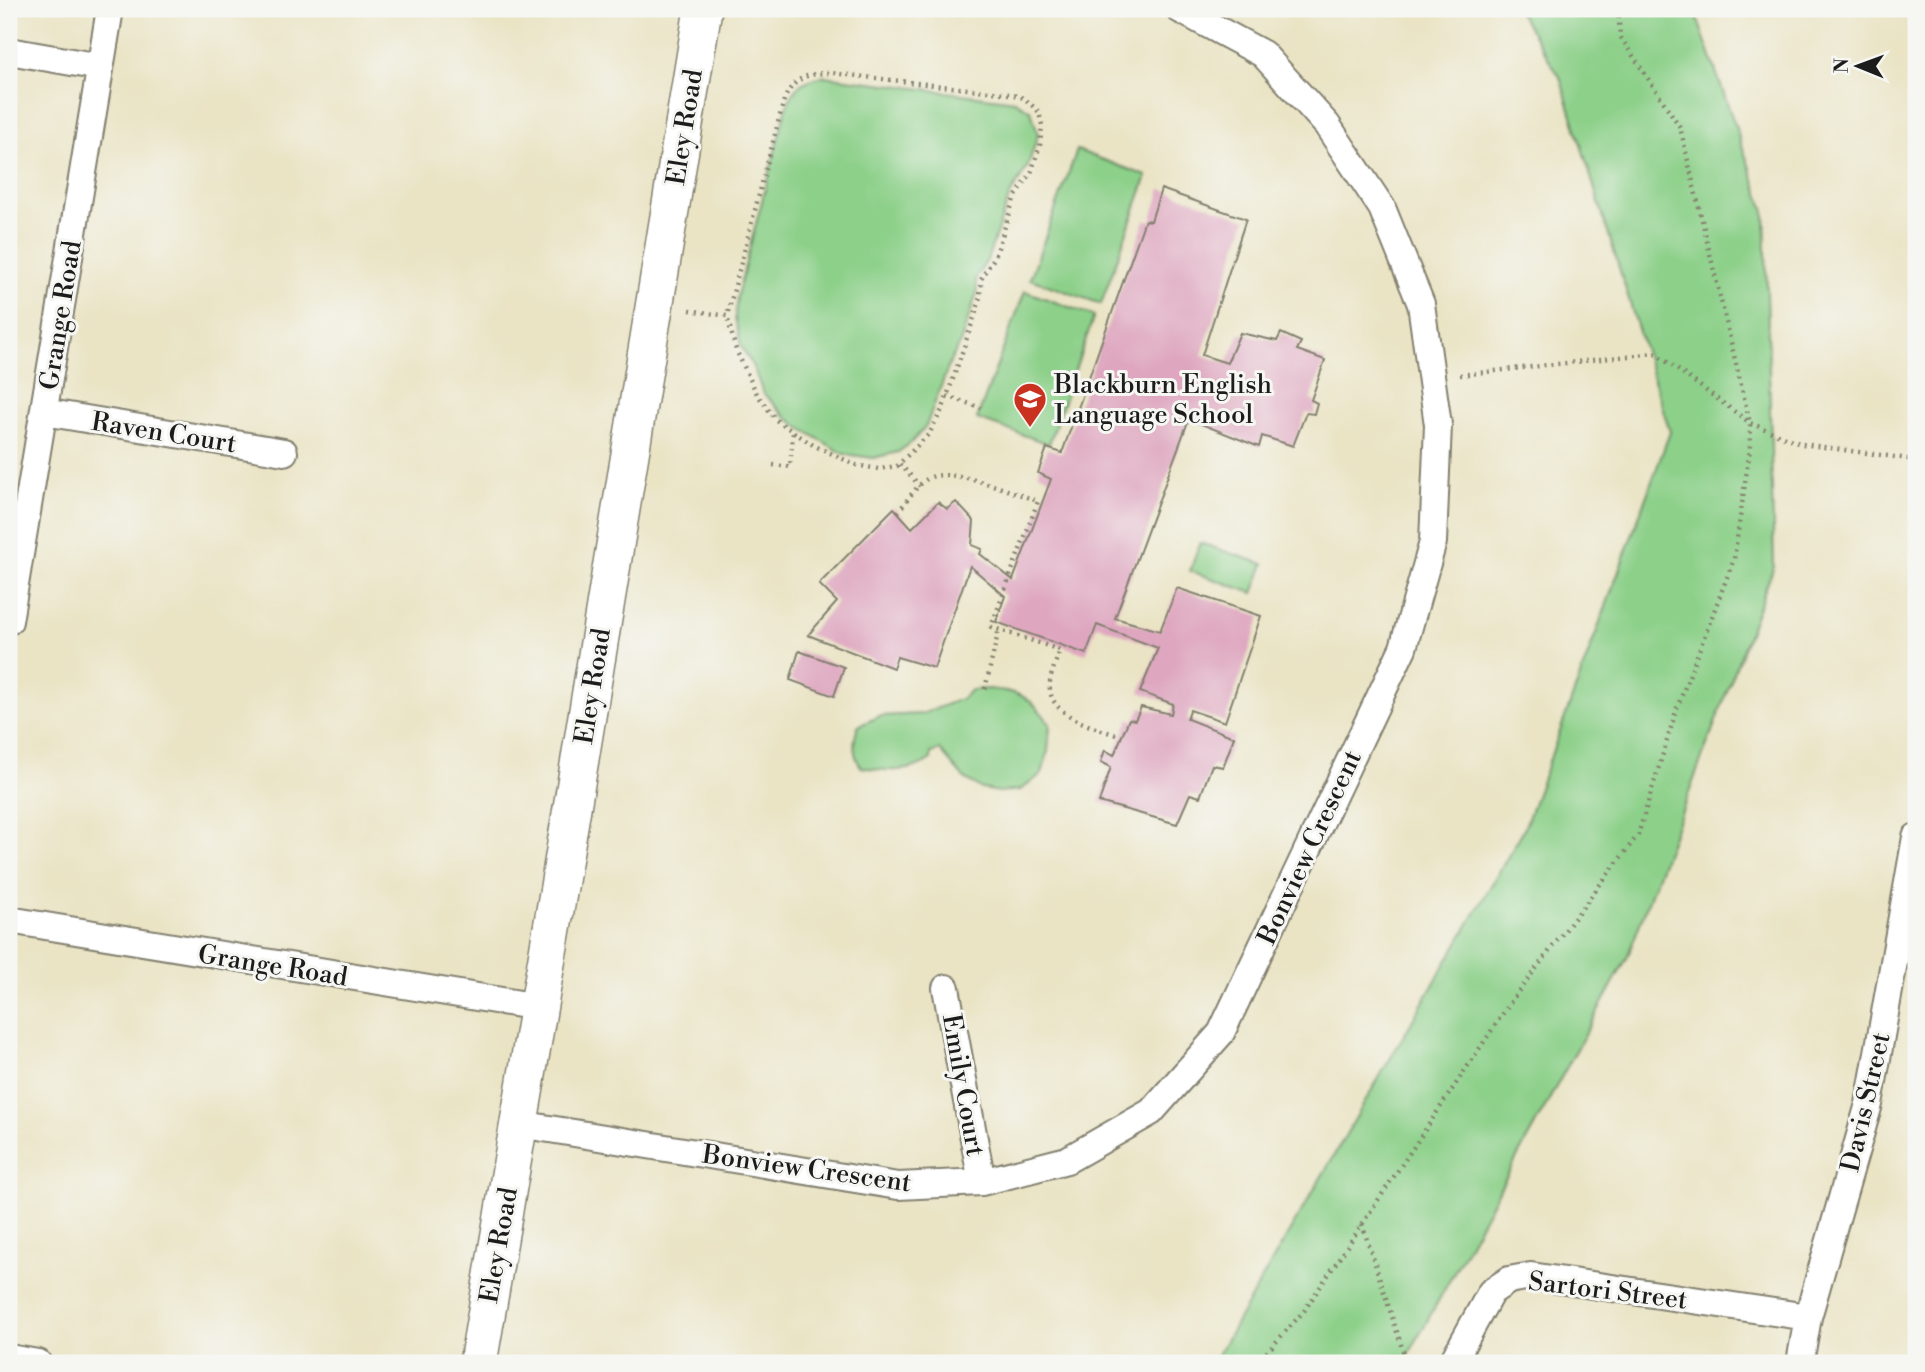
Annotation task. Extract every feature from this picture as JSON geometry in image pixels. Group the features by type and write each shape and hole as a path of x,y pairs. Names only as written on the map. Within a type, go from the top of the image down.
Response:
{"main road":[{"name":"Eley Road","path":"478,1363 703,9"}],"street":[{"name":"Grange Road","path":"9,621 110,9"},
{"name":"Bonview Crescent","path":"519,1124 898,1186 982,1182 1068,1160 1151,1112 1222,1032 1403,648 1433,542 1438,425 1421,304 1382,208 1327,125 1263,54 1179,9"},
{"path":"9,51 100,67"},
{"name":"Raven Court","path":"44,412 284,452"},
{"name":"Davis Street","path":"1800,1363 1808,1317 1869,1104 1916,837"},
{"name":"Grange Road","path":"9,920 538,1007"},
{"name":"Emily Court","path":"946,988 982,1182"},
{"name":"Sartori Street","path":"1452,1363 1491,1292 1509,1280 1531,1276 1808,1317"},
{"path":"9,1359 38,1363"}],"path":[{"path":"1257,1363 1304,1311 1512,1000 1638,835 1677,708 1734,559 1750,449 1750,423 1680,127 1620,36 1618,9"},
{"path":"813,73 832,73 997,92 1024,98 1039,112 1042,125 1041,145 1031,173 1014,199 995,257 982,277 979,303 947,396 929,434 900,464 877,469 856,465 835,456 776,420 757,394 736,350 727,316 783,100 789,87 799,78 813,73"},
{"path":"654,305 727,316"},
{"path":"1432,378 1655,353 1750,423 1802,444 1916,460"},
{"path":"947,396 981,408"},
{"path":"773,465 790,467 793,432"},
{"path":"900,464 920,485"},
{"path":"898,512 928,478 942,475 958,476 1038,501 991,627 1060,650 1049,683 1052,696 1060,709 1077,720 1122,737"},
{"path":"985,689 999,629"},
{"path":"1362,1223 1407,1363"}],"green space":[{"path":"1517,9 1694,9 1765,211 1774,566 1627,958 1404,1363 1213,1363 1524,829 1670,432 1560,77"},
{"path":"824,76 1015,101 1031,111 1038,134 1028,166 1010,195 987,260 976,278 977,293 926,426 912,442 898,452 873,458 844,454 797,426 781,412 763,393 741,346 735,318 737,296 787,106 800,85"},
{"path":"1077,150 1147,176 1101,304 1030,279"},
{"path":"1025,291 1094,316 1049,444 977,419"},
{"path":"1200,543 1264,564 1253,593 1190,571"},
{"path":"989,689 1018,694 1025,698 1050,724 1048,751 1042,774 1020,790 1000,792 982,789 963,777 940,750 931,753 931,759 923,764 906,769 861,767 854,747 858,726 880,716 922,714 961,699 971,690"}],"building":[{"path":"1161,189 1246,219 1202,355 1227,363 1240,333 1277,341 1281,333 1301,342 1297,350 1325,360 1311,400 1317,403 1314,414 1306,413 1293,446 1262,436 1259,447 1189,419 1115,618 1160,631 1177,588 1261,616 1225,722 1190,710 1187,719 1234,737 1223,767 1212,765 1200,797 1190,794 1177,824 1099,802 1111,767 1101,762 1105,750 1114,755 1129,719 1135,720 1141,707 1171,714 1173,704 1140,692 1158,648 1097,625 1086,654 996,622 1005,596 970,566 934,668 897,657 893,668 808,635 837,602 819,584 894,508 912,528 938,502 947,509 956,502 974,521 972,545 982,549 980,554 1013,580 1051,479 1038,473 1047,448 1062,453 1145,220 1151,221"},
{"path":"799,651 844,667 834,696 790,680"}],"place":[{"name":"Blackburn English Language School","path":"1030,429"}]}
